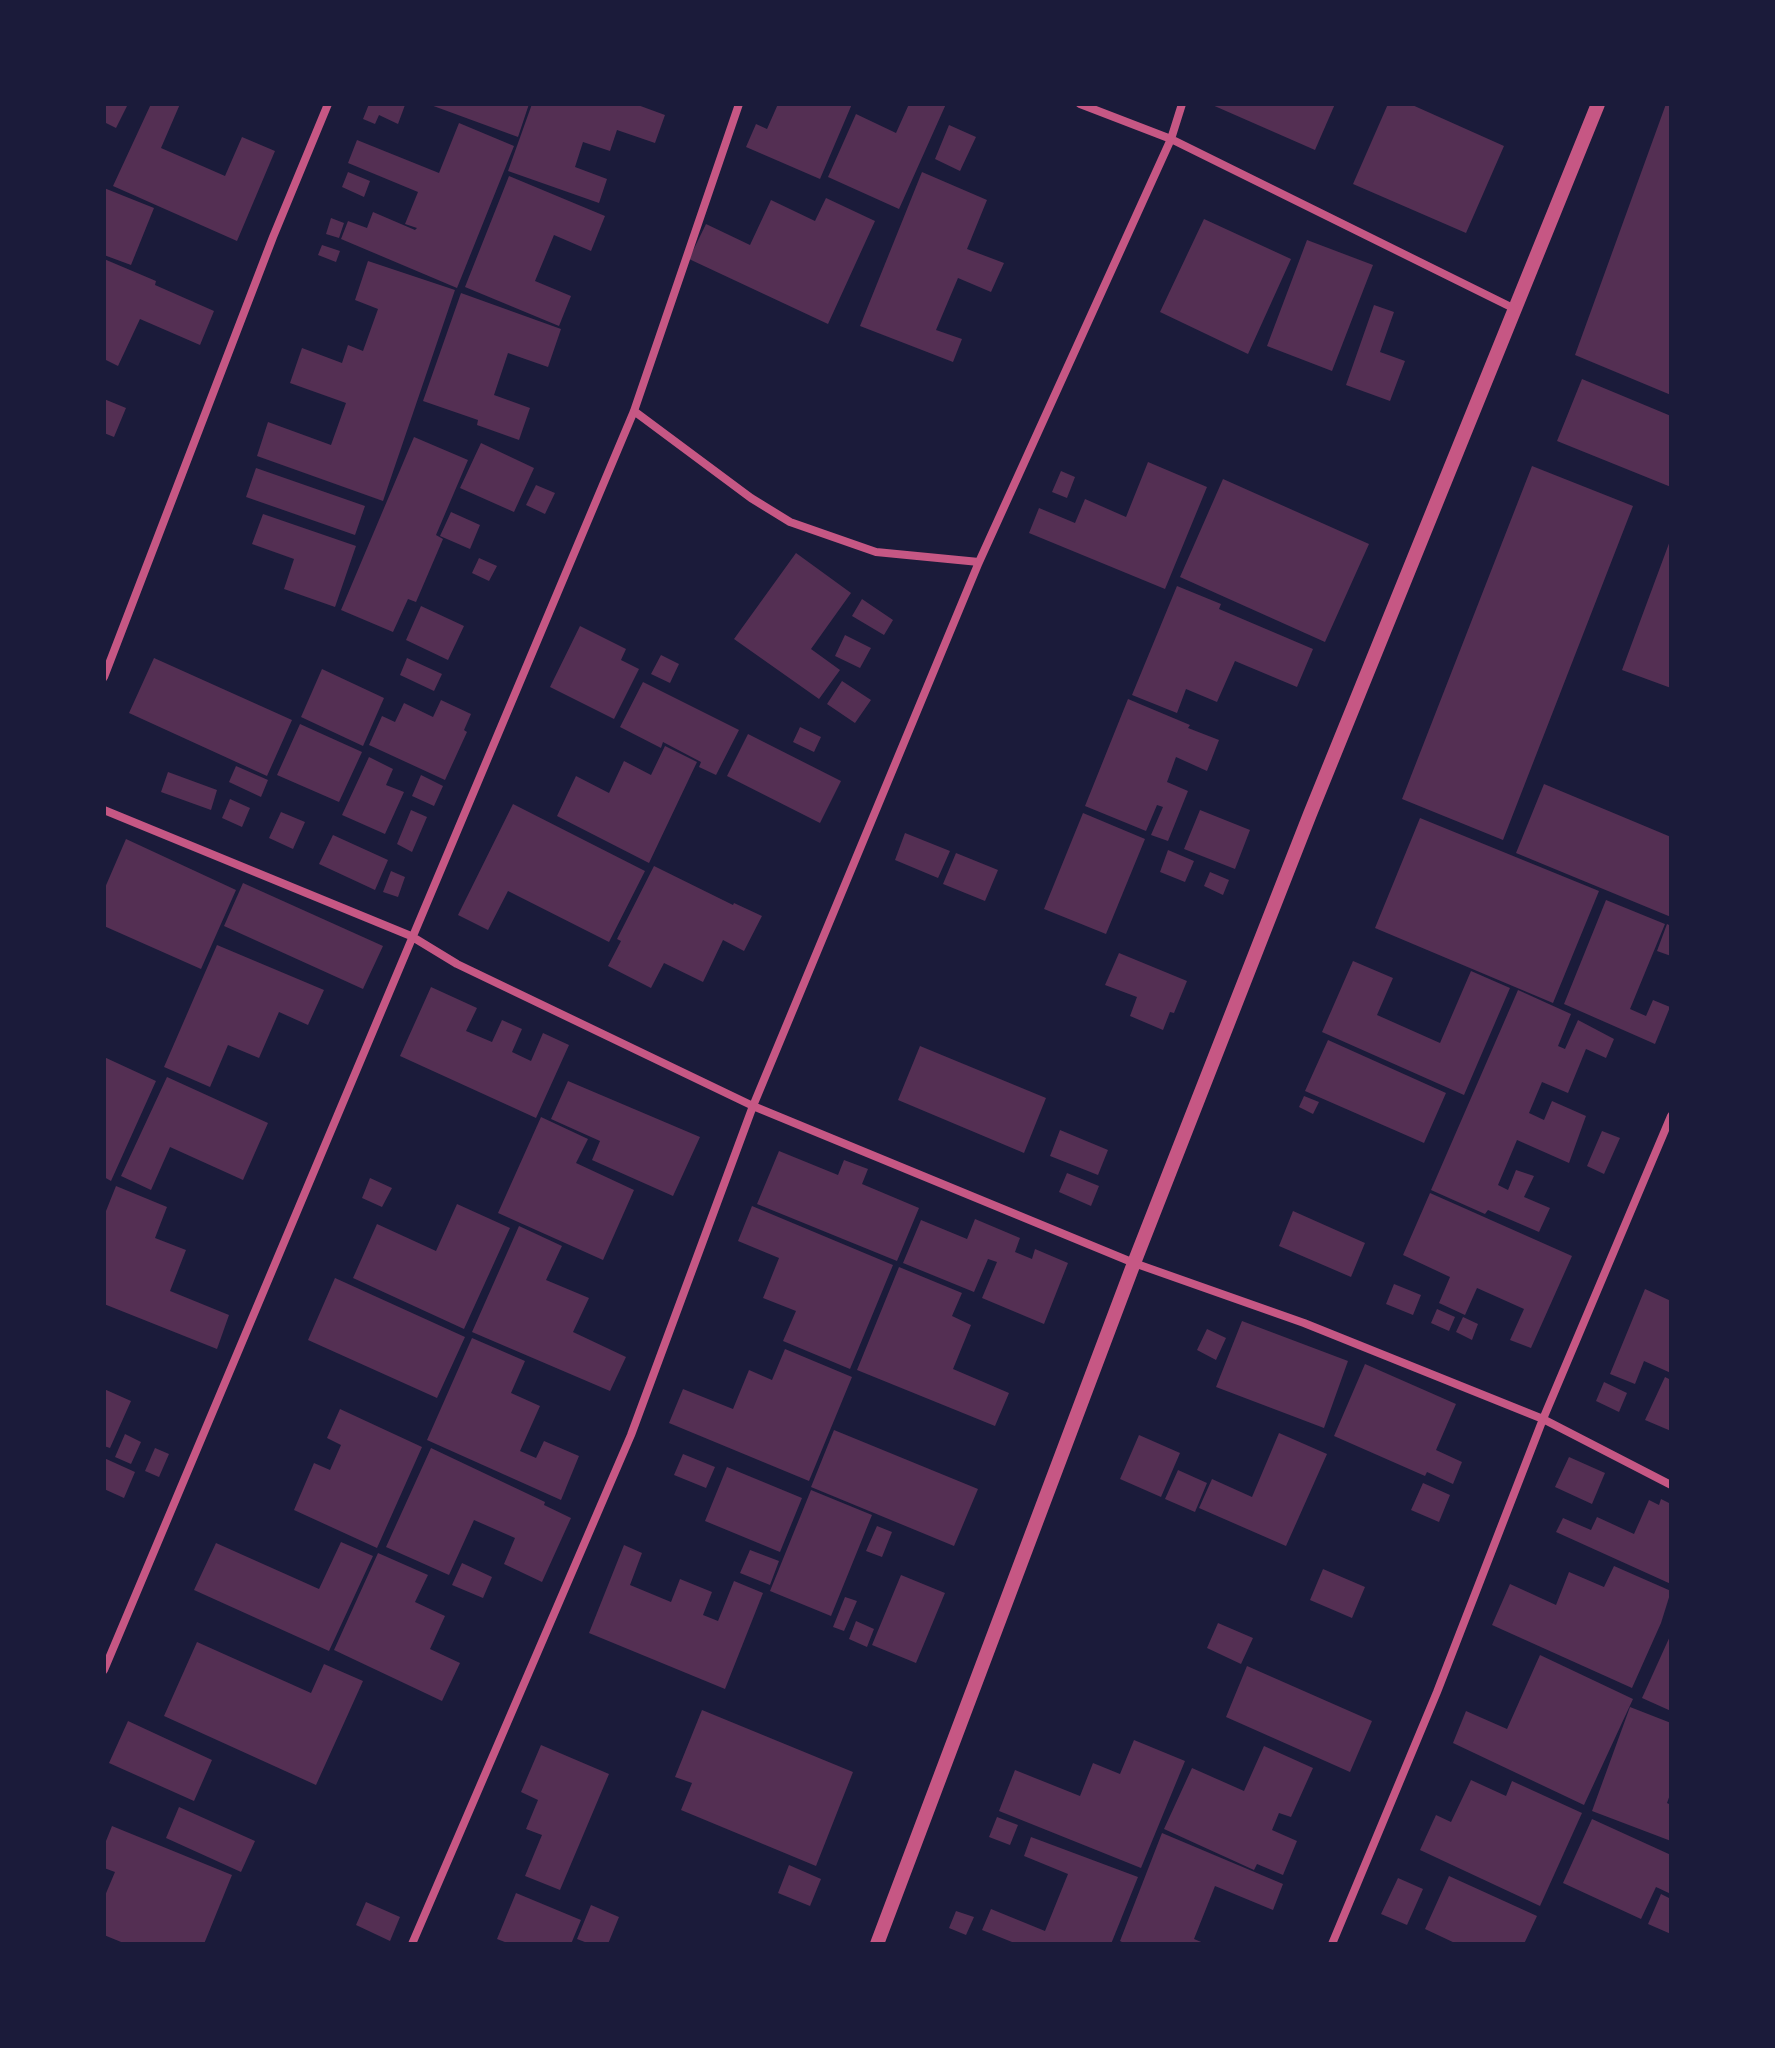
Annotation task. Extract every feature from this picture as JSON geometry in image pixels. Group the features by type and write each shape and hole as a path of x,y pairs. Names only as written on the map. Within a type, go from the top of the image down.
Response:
{"street":[{"path":"104,677 267,252 328,104"},
{"path":"104,1670 634,411 739,104"},
{"path":"1080,104 1171,139 1516,310"},
{"path":"412,1944 631,1435 753,1106 979,562 1171,139 1182,104"},
{"path":"877,1944 1134,1263 1310,814 1598,104"},
{"path":"634,411 751,498 790,522 876,552 979,562"},
{"path":"104,810 411,936 457,964 753,1106 1134,1263 1304,1323 1543,1419 1671,1485"},
{"path":"1332,1944 1437,1692 1543,1419 1671,1116"}],"building":[{"path":"104,104 128,104 116,128 104,122"},
{"path":"151,104 180,104 161,148 225,176 242,137 275,151 237,241 113,186"},
{"path":"369,104 405,105 398,124 379,115 375,124 363,119"},
{"path":"428,104 529,104 518,137"},
{"path":"532,104 635,104 665,115 655,143 617,130 610,151 583,142 575,167 607,179 599,203 508,171"},
{"path":"778,104 852,104 820,179 746,147 756,124 767,129"},
{"path":"909,104 946,104 899,209 828,177 856,114 896,133"},
{"path":"1210,104 1335,104 1315,150"},
{"path":"1388,104 1410,104 1504,146 1466,233 1353,184"},
{"path":"1666,104 1671,104 1671,395 1575,355"},
{"path":"459,123 514,146 457,288 341,239 348,221 367,228 373,212 415,230 417,228 405,224 418,192 348,163 357,140 439,173"},
{"path":"949,125 976,137 960,171 935,159"},
{"path":"348,172 370,181 364,197 342,187"},
{"path":"922,172 987,200 967,249 1004,263 991,292 958,278 936,330 962,339 953,362 860,326"},
{"path":"509,176 605,216 591,251 554,235 535,281 571,296 559,326 465,287"},
{"path":"104,188 154,208 131,265 104,255"},
{"path":"826,198 875,221 828,324 689,259 706,224 750,245 771,200 815,221"},
{"path":"331,218 344,223 339,238 326,234"},
{"path":"1204,219 1291,259 1248,354 1160,312"},
{"path":"1307,240 1373,265 1332,371 1267,346"},
{"path":"322,245 340,251 336,262 318,255"},
{"path":"104,259 214,311 200,345 140,319 118,366 104,359"},
{"path":"368,261 455,290 383,501 257,456 268,422 331,445 346,403 290,383 302,348 342,363 348,345 363,351 378,309 355,300"},
{"path":"461,293 561,329 548,367 508,353 494,395 530,408 519,440 477,425 478,420 423,401"},
{"path":"1374,305 1394,312 1380,352 1405,361 1390,401 1346,385"},
{"path":"1582,379 1671,416 1671,487 1557,441"},
{"path":"104,399 126,408 114,437 104,433"},
{"path":"414,437 468,460 436,535 443,539 416,602 408,599 393,632 341,610"},
{"path":"481,443 534,468 514,512 460,488"},
{"path":"1148,462 1207,487 1165,589 1029,533 1039,508 1075,523 1085,499 1126,517"},
{"path":"1532,466 1633,506 1503,840 1402,799"},
{"path":"256,468 365,506 355,535 246,497"},
{"path":"1061,471 1075,477 1067,498 1052,492"},
{"path":"1223,479 1369,544 1325,642 1180,577"},
{"path":"536,485 555,493 545,514 526,505"},
{"path":"451,512 480,525 470,549 440,536"},
{"path":"263,514 356,546 335,607 284,589 294,559 252,544"},
{"path":"1671,538 1671,688 1622,670"},
{"path":"796,553 851,593 811,649 840,670 819,699 734,639"},
{"path":"479,558 497,566 489,581 472,573"},
{"path":"1177,586 1221,604 1219,609 1313,649 1297,687 1235,661 1217,702 1186,689 1177,713 1132,695"},
{"path":"862,599 893,620 884,635 852,616"},
{"path":"421,606 464,626 448,660 406,640"},
{"path":"580,626 626,649 621,660 639,669 614,719 550,687"},
{"path":"845,635 871,648 860,668 835,656"},
{"path":"661,655 679,664 670,683 651,674"},
{"path":"154,658 292,720 267,776 129,713"},
{"path":"407,658 442,674 434,691 400,675"},
{"path":"322,669 384,698 363,746 301,717"},
{"path":"842,681 871,700 855,723 827,704"},
{"path":"643,682 739,730 716,775 699,767 701,762 663,742 661,748 620,727"},
{"path":"1128,699 1219,740 1207,771 1176,757 1167,782 1188,791 1168,841 1151,835 1163,807 1157,805 1146,831 1085,806"},
{"path":"441,700 471,714 464,730 467,732 445,780 369,745 382,716 395,722 404,703 433,717"},
{"path":"300,724 362,752 339,802 277,775"},
{"path":"800,727 821,737 814,752 793,742"},
{"path":"748,734 841,781 820,823 727,776"},
{"path":"665,746 697,762 649,863 557,816 576,776 609,793 624,761 651,775"},
{"path":"369,757 393,769 386,785 404,792 385,834 342,815"},
{"path":"236,766 268,780 261,797 229,782"},
{"path":"168,772 217,790 211,810 161,792"},
{"path":"421,775 443,786 434,806 412,796"},
{"path":"1544,784 1671,837 1671,917 1516,853"},
{"path":"230,799 250,808 242,827 222,818"},
{"path":"513,804 645,871 609,942 508,891 488,930 458,915"},
{"path":"411,810 427,817 412,852 397,844"},
{"path":"1200,810 1250,830 1235,869 1184,849"},
{"path":"281,812 305,822 293,849 269,838"},
{"path":"1083,813 1145,839 1106,934 1044,909"},
{"path":"1420,818 1599,891 1553,1003 1375,928"},
{"path":"905,833 950,851 938,878 895,860"},
{"path":"333,835 388,860 375,890 319,864"},
{"path":"126,839 236,890 201,969 104,926 104,890"},
{"path":"1168,850 1194,861 1185,882 1160,872"},
{"path":"956,853 998,870 985,901 943,884"},
{"path":"654,866 762,916 744,951 723,940 703,982 664,963 651,988 608,966 621,941 617,939"},
{"path":"391,871 405,877 398,897 383,892"},
{"path":"1210,872 1229,880 1223,895 1204,886"},
{"path":"243,883 383,946 363,989 224,926"},
{"path":"1606,900 1665,924 1630,1009 1646,1016 1653,1000 1670,1007 1655,1044 1564,1004"},
{"path":"1667,924 1671,926 1671,956 1657,951"},
{"path":"217,945 324,990 308,1025 279,1012 259,1058 228,1045 210,1087 164,1067"},
{"path":"1119,953 1187,981 1174,1013 1170,1012 1163,1030 1130,1016 1137,997 1105,985"},
{"path":"1353,961 1393,978 1377,1015 1440,1043 1471,971 1510,988 1464,1095 1322,1032"},
{"path":"431,987 477,1008 466,1031 492,1042 502,1020 522,1029 512,1052 531,1061 543,1033 569,1045 536,1118 400,1056"},
{"path":"1518,990 1571,1014 1558,1046 1565,1049 1578,1020 1614,1039 1606,1058 1586,1049 1568,1093 1542,1082 1529,1113 1544,1120 1552,1101 1586,1116 1569,1163 1517,1140 1498,1185 1508,1190 1516,1170 1534,1176 1524,1197 1550,1208 1539,1232 1488,1210 1485,1214 1431,1190"},
{"path":"1328,1040 1446,1093 1424,1143 1305,1091"},
{"path":"920,1046 1046,1098 1024,1153 898,1100"},
{"path":"104,1057 156,1081 111,1181 104,1177"},
{"path":"167,1077 268,1123 243,1180 170,1147 151,1190 121,1176"},
{"path":"568,1081 700,1137 673,1196 592,1160 600,1141 551,1119"},
{"path":"1304,1096 1319,1102 1313,1114 1299,1107"},
{"path":"541,1117 588,1139 576,1163 634,1190 603,1260 498,1213"},
{"path":"1060,1130 1108,1150 1098,1175 1050,1156"},
{"path":"1602,1131 1620,1138 1604,1174 1587,1166"},
{"path":"779,1151 838,1175 844,1160 868,1169 862,1184 919,1208 897,1261 757,1204"},
{"path":"1067,1173 1099,1186 1091,1206 1059,1192"},
{"path":"370,1178 392,1188 382,1207 362,1198"},
{"path":"116,1186 167,1207 155,1238 186,1250 170,1291 229,1315 217,1349 104,1304 104,1216"},
{"path":"1430,1193 1572,1256 1531,1348 1510,1340 1524,1309 1477,1288 1465,1315 1439,1303 1450,1277 1403,1255"},
{"path":"457,1204 510,1228 464,1329 353,1278 377,1224 436,1251"},
{"path":"752,1206 893,1265 850,1369 783,1341 796,1311 763,1298 779,1258 738,1241"},
{"path":"1293,1211 1365,1243 1351,1277 1279,1246"},
{"path":"975,1219 1020,1238 1015,1252 1032,1259 1035,1249 1068,1263 1044,1324 982,1298 997,1262 988,1259 974,1292 903,1263 921,1220 967,1239"},
{"path":"519,1226 562,1246 546,1280 589,1298 573,1332 626,1357 610,1391 472,1332"},
{"path":"899,1267 962,1293 952,1316 971,1325 953,1369 1009,1393 995,1426 857,1370"},
{"path":"335,1278 465,1337 437,1398 308,1340"},
{"path":"1394,1284 1421,1295 1413,1315 1386,1304"},
{"path":"1645,1289 1671,1301 1671,1373 1644,1361 1635,1384 1610,1374"},
{"path":"1437,1309 1455,1317 1449,1331 1431,1323"},
{"path":"1463,1317 1478,1324 1472,1340 1456,1332"},
{"path":"1242,1321 1348,1361 1324,1428 1216,1387"},
{"path":"1207,1329 1226,1338 1216,1360 1197,1350"},
{"path":"472,1338 525,1361 511,1393 540,1406 520,1451 536,1458 544,1441 579,1456 561,1500 427,1440"},
{"path":"785,1349 852,1377 809,1481 669,1423 683,1389 733,1409 749,1370 772,1380"},
{"path":"1365,1364 1456,1404 1436,1450 1462,1462 1453,1484 1427,1472 1425,1476 1334,1436"},
{"path":"1665,1377 1671,1380 1671,1431 1645,1420"},
{"path":"1604,1382 1627,1393 1619,1412 1596,1401"},
{"path":"104,1389 131,1401 110,1448 104,1446"},
{"path":"340,1409 422,1447 377,1548 294,1510 314,1463 330,1470 341,1445 327,1438"},
{"path":"834,1430 978,1489 954,1546 811,1487"},
{"path":"1279,1433 1327,1454 1286,1546 1199,1508 1212,1479 1252,1497"},
{"path":"125,1434 141,1442 131,1464 115,1457"},
{"path":"1139,1435 1180,1453 1161,1497 1120,1479"},
{"path":"155,1448 169,1454 159,1477 145,1471"},
{"path":"431,1448 545,1502 544,1505 571,1518 542,1582 504,1564 515,1538 474,1520 449,1575 386,1547"},
{"path":"683,1454 715,1467 706,1488 674,1475"},
{"path":"1569,1457 1605,1473 1592,1504 1555,1487"},
{"path":"104,1458 135,1472 124,1498 104,1489"},
{"path":"727,1467 802,1498 780,1552 705,1521"},
{"path":"1178,1470 1207,1483 1195,1512 1165,1499"},
{"path":"1423,1483 1450,1495 1439,1522 1411,1510"},
{"path":"811,1490 872,1515 831,1616 770,1591"},
{"path":"1661,1499 1671,1504 1671,1584 1556,1532 1563,1518 1591,1530 1597,1517 1634,1534 1649,1500 1659,1505"},
{"path":"877,1526 892,1532 882,1557 866,1551"},
{"path":"341,1542 373,1556 329,1651 194,1590 216,1543 319,1589"},
{"path":"624,1545 642,1553 630,1585 671,1602 680,1579 712,1592 703,1615 718,1621 734,1581 763,1593 725,1689 589,1633"},
{"path":"750,1550 779,1561 770,1585 740,1573"},
{"path":"378,1553 428,1575 415,1602 445,1616 430,1649 460,1663 442,1701 334,1650"},
{"path":"462,1563 492,1577 483,1598 452,1585"},
{"path":"1614,1566 1671,1591 1661,1623 1632,1688 1492,1625 1510,1584 1556,1605 1569,1572 1604,1587"},
{"path":"1323,1569 1365,1587 1352,1618 1310,1600"},
{"path":"901,1575 945,1593 916,1663 872,1645"},
{"path":"845,1597 857,1601 844,1631 833,1627"},
{"path":"856,1621 874,1629 867,1647 849,1639"},
{"path":"1218,1623 1253,1638 1241,1664 1207,1648"},
{"path":"1671,1634 1671,1711 1642,1698"},
{"path":"197,1642 311,1693 324,1664 363,1681 316,1785 164,1716"},
{"path":"1540,1655 1633,1699 1584,1805 1453,1743 1466,1711 1507,1729"},
{"path":"1247,1666 1372,1721 1350,1772 1226,1717"},
{"path":"1630,1707 1671,1723 1671,1792 1667,1803 1671,1805 1671,1841 1592,1811"},
{"path":"702,1710 853,1772 816,1866 681,1810 692,1783 675,1777"},
{"path":"128,1721 212,1760 194,1801 109,1763"},
{"path":"1134,1740 1185,1761 1141,1868 999,1811 1015,1770 1080,1796 1093,1763 1120,1774"},
{"path":"541,1745 609,1774 560,1890 525,1876 542,1835 526,1829 538,1800 521,1792"},
{"path":"1264,1746 1313,1768 1291,1817 1279,1813 1272,1830 1297,1841 1283,1875 1257,1864 1254,1870 1164,1829 1192,1768 1244,1791"},
{"path":"1471,1780 1506,1796 1512,1781 1582,1813 1540,1906 1420,1850 1436,1815 1451,1822"},
{"path":"179,1807 255,1841 241,1872 166,1838"},
{"path":"997,1817 1018,1825 1010,1845 989,1837"},
{"path":"1592,1819 1671,1855 1671,1894 1656,1887 1641,1919 1563,1883"},
{"path":"112,1826 232,1875 204,1944 126,1944 104,1935 104,1898 115,1872 104,1868 104,1846"},
{"path":"1162,1833 1283,1884 1273,1910 1215,1886 1194,1939 1206,1944 1126,1944 1120,1941"},
{"path":"1031,1837 1138,1877 1111,1944 1017,1944 982,1930 991,1909 1045,1931 1068,1874 1024,1856"},
{"path":"789,1865 821,1879 810,1906 778,1893"},
{"path":"1449,1876 1537,1916 1524,1944 1457,1944 1425,1929"},
{"path":"1398,1878 1423,1889 1407,1925 1381,1914"},
{"path":"516,1893 581,1920 571,1944 510,1944 497,1939"},
{"path":"1661,1894 1671,1899 1671,1934 1648,1924"},
{"path":"366,1902 400,1917 390,1941 356,1925"},
{"path":"591,1905 619,1917 608,1944 590,1944 577,1939"},
{"path":"956,1911 974,1917 966,1935 949,1928"}]}
